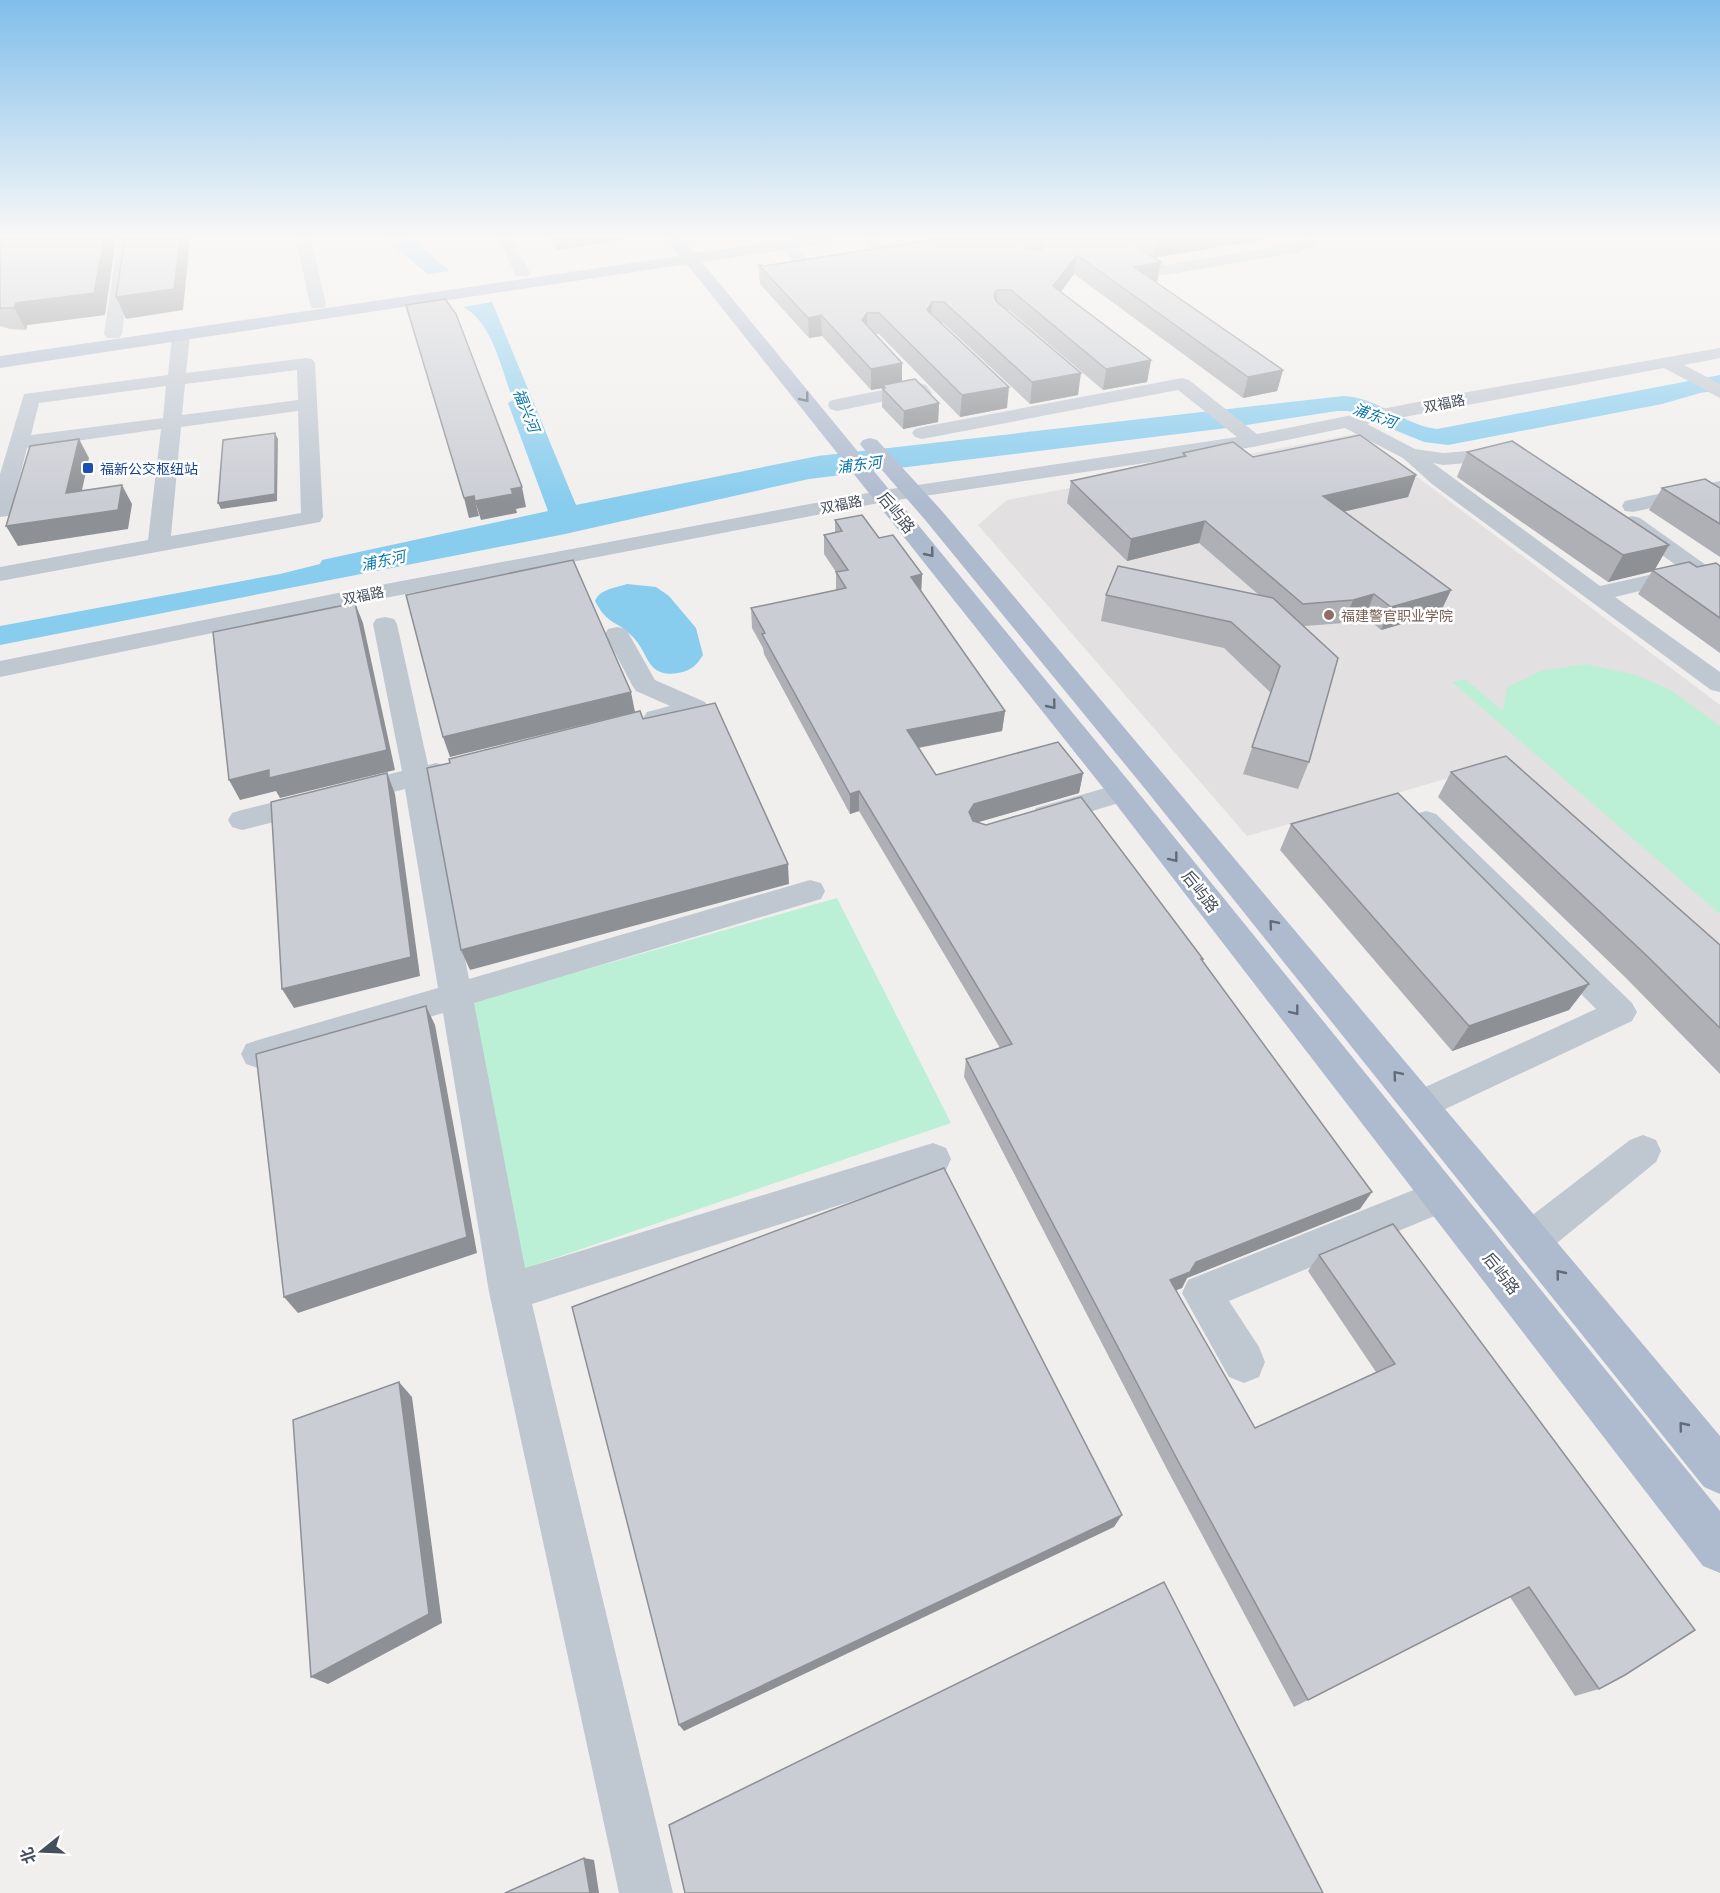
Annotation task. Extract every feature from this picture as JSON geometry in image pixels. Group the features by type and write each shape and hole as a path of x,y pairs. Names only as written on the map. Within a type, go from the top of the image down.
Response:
{"main road":[{"path":"0,351 159,327"},
{"path":"0,363 231,327"},
{"name":"后屿路","path":"753,327 844,446 876,460 1422,1105 1720,1471"},
{"name":"后屿路","path":"822,388 837,405 1122,792 1720,1549"}],"street":[{"path":"113,334 114,327"},
{"path":"159,545 181,336"},
{"name":"双福路","path":"0,669 338,600 876,460 1246,435 1354,421 1720,353"},
{"path":"0,512 31,398 306,363 312,517 0,574"},
{"path":"1668,363 1720,392"},
{"path":"1150,372 1168,386"},
{"path":"903,373 956,427"},
{"path":"922,433 1182,384 1246,435"},
{"path":"1082,385 1100,400"},
{"path":"837,405 919,389"},
{"path":"1010,399 1027,414"},
{"path":"18,443 307,404"},
{"path":"1354,421 1410,454 1439,480 1720,684"},
{"path":"1410,454 1443,459 1497,454 1524,455"},
{"path":"1720,487 1624,508 1697,570 1720,586"},
{"path":"1596,594 1697,570"},
{"path":"385,624 417,777 509,1292 646,1893"},
{"path":"617,634 645,685 696,708 638,722"},
{"path":"242,820 463,765"},
{"path":"1026,820 1122,792"},
{"path":"1412,807 1620,1012 1422,1105"},
{"path":"258,1054 810,891"},
{"path":"1532,1239 1644,1151"},
{"path":"509,1292 933,1159"},
{"path":"1244,1362 1202,1293 1441,1196"}],"shaded area":[{"name":"福建警官职业学院","path":"1359,433 1720,705 1720,978 1480,769 1247,836 978,525 1007,500"}],"green space":[{"path":"1586,664 1636,675 1671,690 1720,726 1720,914 1452,682 1465,679 1503,711 1507,687 1541,671"},
{"path":"837,898 951,1123 514,1272 461,1005"}],"water":[{"path":"485,327 502,327 576,505 818,456 1343,396 1368,401 1413,422 1437,429 1720,375 1720,390 1662,404 1448,445 1424,442 1348,411 1337,411 1227,428 809,479 565,534 0,645 0,626 280,574 320,564 322,560 548,511 508,403 513,400"},
{"path":"627,584 656,587 669,596 696,628 703,655 693,667 678,673 660,672 650,663 632,636 604,615 595,601 597,597 608,590"}],"building":[{"path":"413,327 461,327 522,487 511,489 513,494 475,501 474,496 464,498"},
{"path":"832,327 869,327 902,363 871,369"},
{"path":"894,327 945,327 1009,387 962,395"},
{"path":"972,327 1027,327 1081,373 1032,382"},
{"path":"1056,327 1108,327 1151,360 1106,369"},
{"path":"1178,327 1221,327 1283,370 1248,377"},
{"path":"915,379 939,403 904,411 882,388 885,388 883,385"},
{"path":"275,433 275,494 218,503 223,440"},
{"path":"1360,435 1416,475 1323,496 1451,590 1391,607 1374,594 1353,600 1303,604 1205,521 1131,539 1071,481 1186,456 1183,453 1233,442 1253,457"},
{"path":"79,439 66,493 122,485 118,510 6,526 30,446"},
{"path":"1512,441 1669,545 1623,555 1467,452"},
{"path":"1705,479 1720,488 1720,524 1662,488"},
{"path":"862,515 879,538 893,535 922,574 911,577 1005,711 907,730 936,775 1058,742 1083,773 974,804 969,812 973,821 986,825 1081,797 1203,959 1201,959 1372,1192 1196,1262 1190,1272 1170,1280 1255,1428 1395,1364 1319,1255 1393,1224 1695,1630 1599,1689 1529,1587 1308,1700 1178,1461 966,1059 1012,1044 859,791 850,794 762,634 765,633 751,608 846,588 836,572 848,570 824,535 842,531 835,520"},
{"path":"573,560 631,692 443,737 406,595"},
{"path":"1689,562 1697,567 1716,563 1720,566 1720,618 1652,570"},
{"path":"1118,566 1273,598 1338,658 1309,762 1252,747 1280,666 1231,622 1106,595"},
{"path":"355,603 387,750 269,778 269,770 229,780 213,632"},
{"path":"715,703 788,864 461,950 427,768 450,763 449,759 640,711 643,719"},
{"path":"1506,756 1720,945 1720,1028 1646,955 1451,772"},
{"path":"387,773 411,957 282,989 271,802"},
{"path":"1398,793 1589,984 1469,1026 1291,824"},
{"path":"426,1006 467,1237 284,1297 256,1054"},
{"path":"944,1168 1122,1515 679,1725 572,1307"},
{"path":"399,1382 429,1614 311,1677 293,1420"},
{"path":"1164,1582 1323,1893 685,1893 669,1825"},
{"path":"584,1858 590,1893 505,1893"}],"place":[{"name":"福新公交枢纽站","path":"88,468"},
{"name":"福建警官职业学院","path":"1329,615"}],"water label":[{"name":"福兴河","path":"527,410"},
{"name":"浦东河","path":"1375,415"},
{"name":"浦东河","path":"859,464"},
{"name":"浦东河","path":"383,560"}]}
